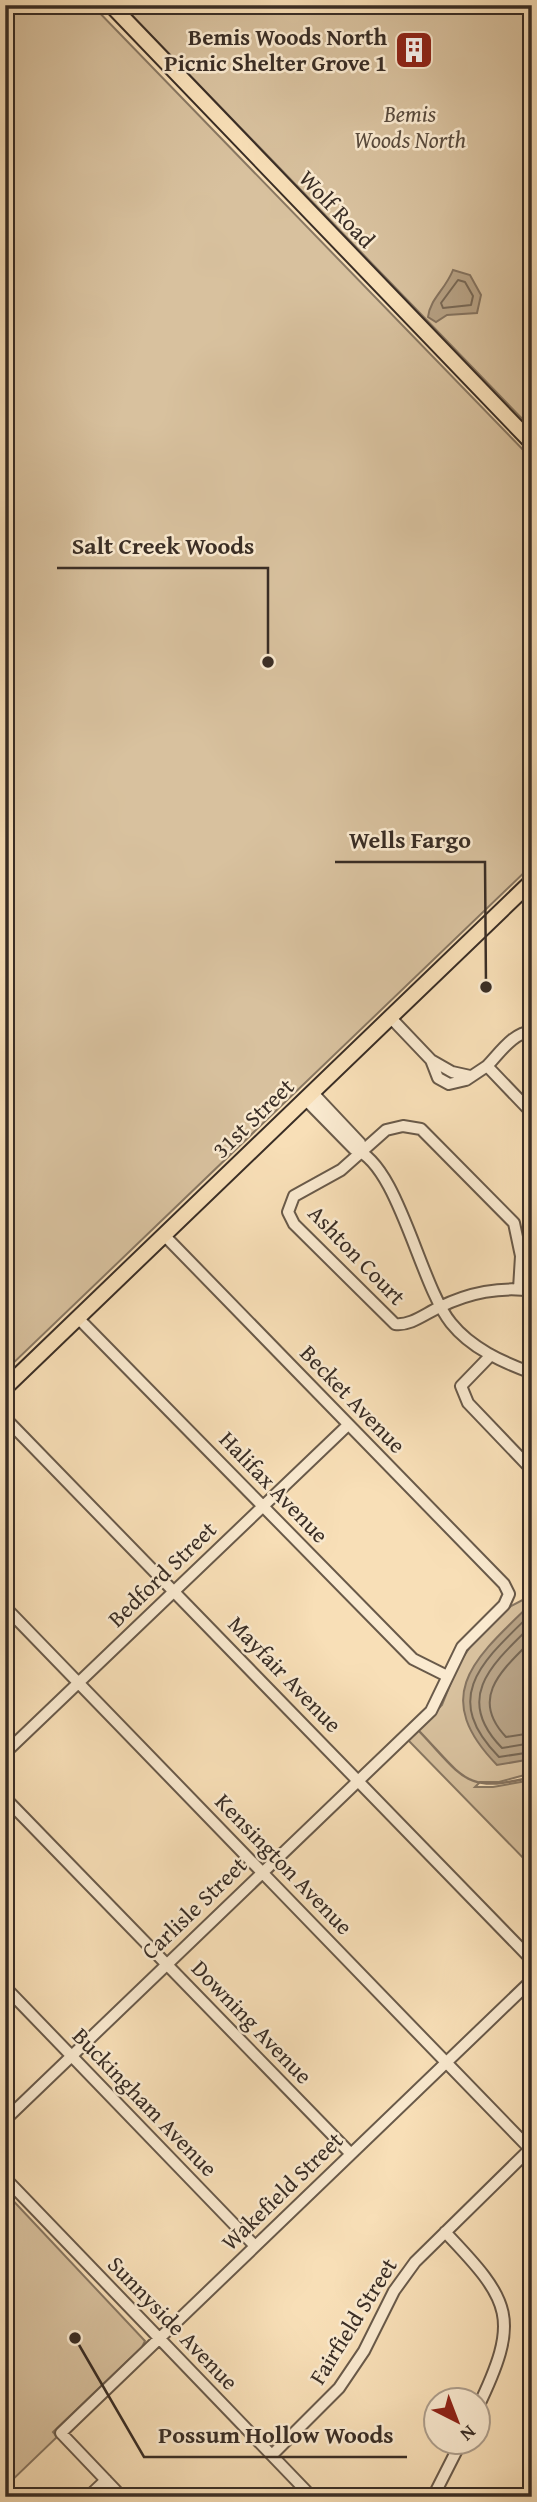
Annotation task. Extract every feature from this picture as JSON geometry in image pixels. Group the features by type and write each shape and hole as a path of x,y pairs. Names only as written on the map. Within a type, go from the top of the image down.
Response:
{"main road":[{"name":"Wolf Road","path":"111,5 532,443"},
{"name":"31st Street","path":"5,1388 532,881"}],"street":[{"path":"390,1017 431,1060 437,1075 446,1084 457,1084 487,1066 516,1037 524,1032 532,1032"},
{"path":"487,1066 532,1113"},
{"path":"309,1096 354,1149 362,1152 380,1172 396,1200 441,1306 463,1336 491,1355 532,1373"},
{"path":"362,1152 386,1130 404,1126 427,1132 514,1223 521,1256 519,1289"},
{"name":"Ashton Court","path":"362,1152 341,1170 294,1196 288,1205 289,1217 388,1320 395,1324 407,1324 441,1306 475,1294 519,1289 532,1292"},
{"name":"Becket Avenue","path":"164,1235 504,1584 509,1594"},
{"name":"Halifax Avenue","path":"78,1318 413,1659 447,1676"},
{"path":"491,1355 461,1387 463,1394 468,1404 532,1470"},
{"name":"Mayfair Avenue","path":"5,1418 532,1960"},
{"name":"Bedford Street","path":"5,1753 348,1425"},
{"name":"Carlisle Street","path":"5,2120 431,1710 442,1694 447,1676 468,1639 504,1605 509,1594"},
{"name":"Kensington Avenue","path":"5,1607 531,2150"},
{"name":"Downing Avenue","path":"5,1798 351,2154"},
{"name":"Wakefield Street","path":"106,2480 61,2433 532,1980"},
{"name":"Buckingham Avenue","path":"5,1987 255,2246"},
{"name":"Fairfield Street","path":"272,2455 339,2388 364,2351 394,2291 415,2262 531,2150"},
{"name":"Sunnyside Avenue","path":"5,2178 312,2497"},
{"path":"445,2232 483,2272 502,2303 506,2330 502,2355 488,2386"},
{"path":"433,2497 454,2456"},
{"path":"88,2497 106,2480 122,2497"}],"green space":[{"path":"5,5 92,5 532,459 532,865 5,1371"},
{"name":"Bemis Woods North","path":"122,5 532,5 532,429"},
{"path":"532,1595 532,1773 499,1782 480,1782 475,1787 493,1787 532,1780 532,1867 408,1740 442,1705 458,1665 472,1644 511,1606"},
{"path":"5,2192 145,2341 142,2347 53,2432 57,2437 5,2487"}],"water":[{"path":"453,270 470,275 481,295 477,313 447,315 436,322 428,317 429,311"},
{"path":"532,1603 532,1759 497,1765 477,1740 466,1718 463,1697 468,1678 478,1660"}],"waterway":[{"path":"420,1732 467,1778 492,1784 532,1777"}],"place":[{"name":"Bemis Woods North Picnic Shelter Grove 1","path":"414,50"},
{"name":"Salt Creek Woods","path":"268,662"},
{"name":"Wells Fargo","path":"486,987"},
{"name":"Possum Hollow Woods","path":"75,2338"}]}
